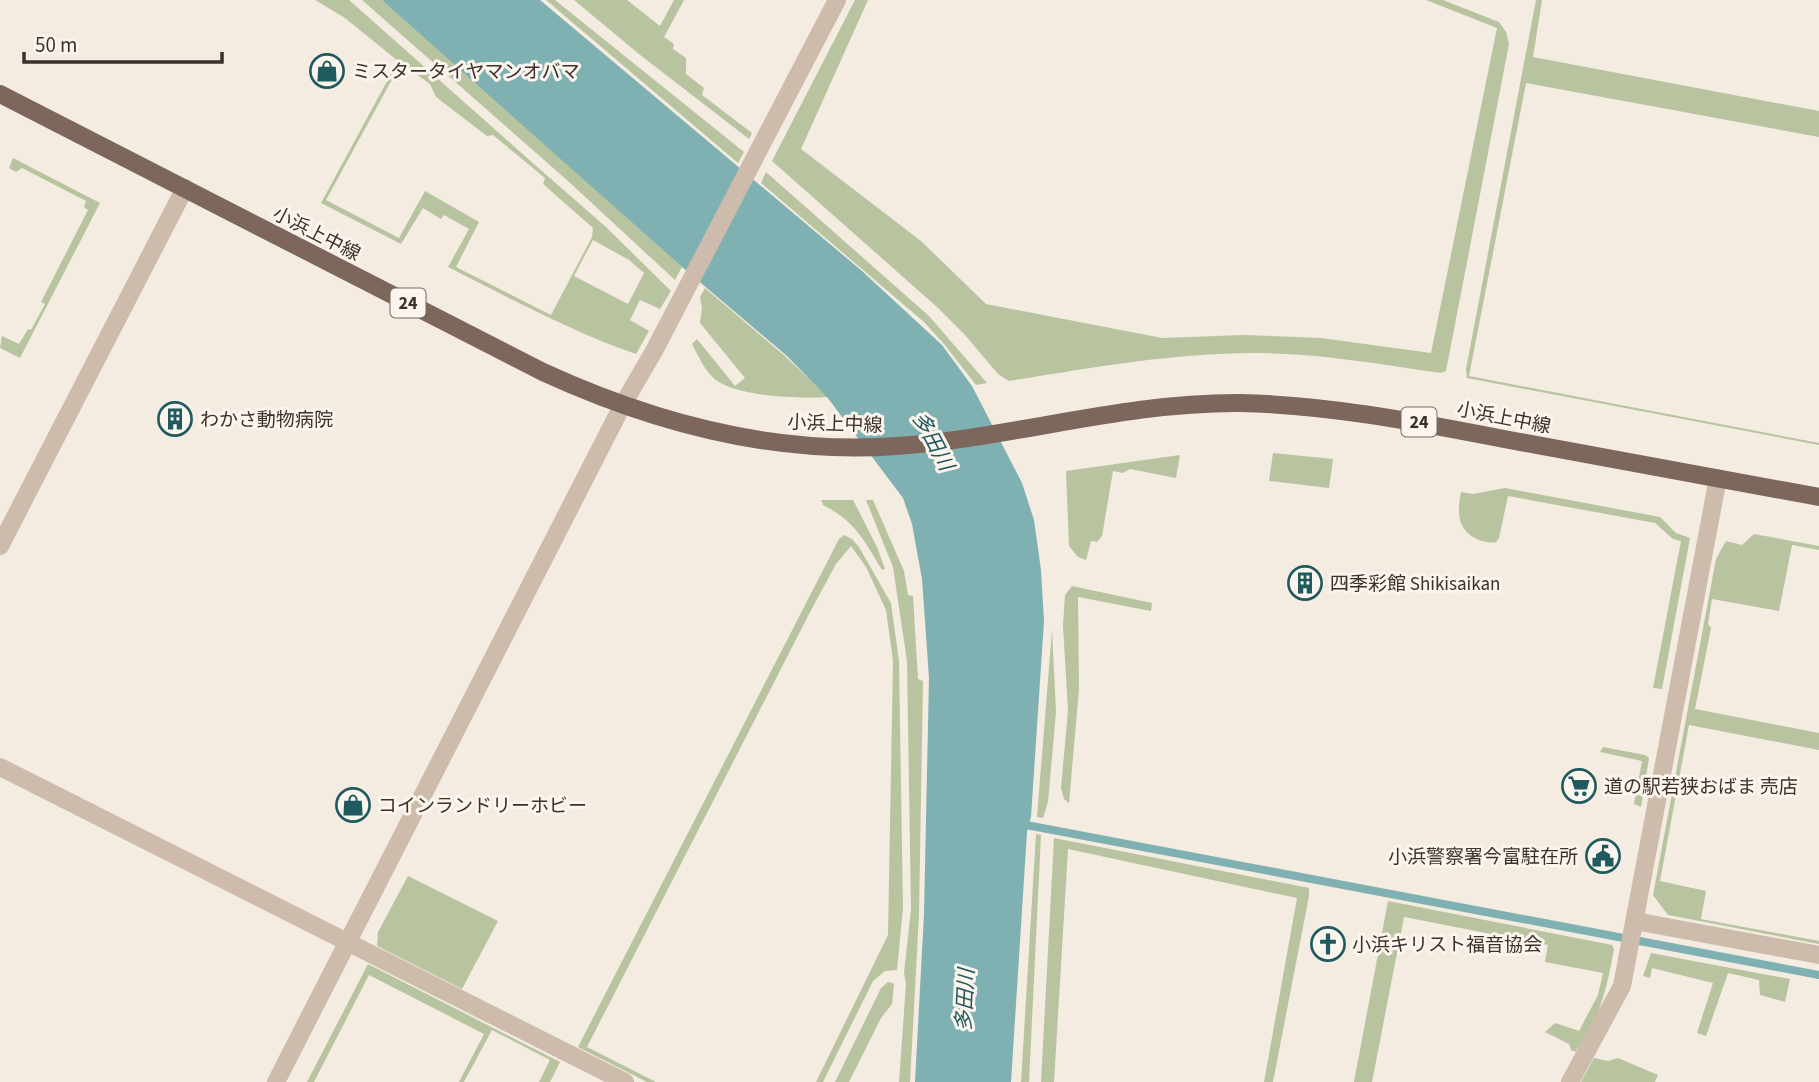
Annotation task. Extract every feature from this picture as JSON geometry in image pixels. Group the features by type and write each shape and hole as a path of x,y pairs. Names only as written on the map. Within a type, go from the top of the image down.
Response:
{"main road":[{"name":"小浜上中線","path":"0,94 589,393 622,406 721,433 839,447 898,446 1152,408 1236,403 1292,405 1352,411 1819,497"}],"street":[{"path":"276,1082 622,406 755,160 837,0"},
{"path":"0,546 185,188"},
{"path":"1570,1082 1622,986 1718,478"},
{"path":"0,767 625,1082"},
{"path":"1633,934 1819,955"}],"green space":[{"path":"315,0 349,0 606,227 671,291 660,309 640,300 630,320 649,331 636,354 564,325 448,267 469,229 444,215 441,219 423,208 401,244 321,203 398,61 345,18","holes":["401,63 430,84 436,97 487,136 493,135 545,178 543,184 593,228 592,237 551,315 456,267 479,222 425,191 399,238 326,200","593,240 629,260 644,273 628,304 574,276"]},
{"path":"362,0 382,0 406,20 682,267 675,280 568,181"},
{"path":"546,0 555,0 744,152 738,163"},
{"path":"574,0 627,0 660,26 674,0 684,0 664,37 674,44 673,49 686,58 686,74 704,88 702,95 752,133 749,139 639,54"},
{"path":"855,0 868,0 801,149 921,241 986,304 1162,338 1243,335 1321,338 1431,353 1497,28 1426,0 1443,0 1499,22 1506,32 1509,44 1446,371 1441,373 1348,360 1254,353 1131,362 1009,381 998,374 937,307 772,161"},
{"path":"1536,0 1542,0 1533,57 1819,111 1819,137 1526,83 1469,376 1819,445 1467,378 1466,369"},
{"path":"13,158 100,203 20,358 0,348 2,336 19,344 28,329 31,330 45,304 41,302 88,210 84,207 86,201 22,168 16,172 9,168"},
{"path":"766,172 929,316 987,383 976,385 924,322 761,183"},
{"path":"705,288 828,397 802,398 754,393 726,386 712,377 692,344 697,339 735,386 745,378 700,323 700,297"},
{"path":"1273,453 1333,459 1329,488 1269,481"},
{"path":"1180,455 1176,478 1130,469 1123,473 1113,471 1102,536 1097,542 1091,541 1086,560 1078,557 1069,546 1066,471"},
{"path":"1505,488 1660,517 1676,533 1690,538 1662,689 1653,688 1681,541 1673,539 1655,523 1508,496 1496,542 1479,540 1466,532 1460,521 1461,492 1473,494"},
{"path":"821,500 853,500 885,569 882,570 864,540 851,525 823,505"},
{"path":"866,500 873,500 904,571 908,595 913,596 918,679 923,681 919,915 910,1082 899,1082 906,984 904,973 911,909 907,661 893,567"},
{"path":"1754,534 1819,546 1819,550 1792,545 1779,611 1712,599 1708,624 1711,628 1695,709 1819,733 1819,750 1689,725 1660,881 1706,891 1701,919 1819,941 1819,944 1668,915 1653,895 1716,559 1726,541 1742,545"},
{"path":"844,535 859,547 891,603 899,661 903,908 897,970 885,971 873,981 823,1082 816,1082 888,935 893,661 886,610 866,567 851,546 836,564 808,616 587,1047 656,1082 647,1082 578,1047 839,539"},
{"path":"1072,586 1152,603 1151,611 1078,597 1079,689 1069,803 1064,799 1061,788 1068,711 1063,626 1065,595"},
{"path":"1052,630 1056,712 1048,802 1043,818 1037,817"},
{"path":"1603,747 1649,758 1641,807 1634,804 1642,761 1600,752"},
{"path":"1036,834 1041,835 1029,1082 1021,1082"},
{"path":"1054,838 1309,888 1273,1082 1264,1082 1297,898 1068,849 1054,1082 1041,1082"},
{"path":"408,876 498,921 462,989 377,946 378,932"},
{"path":"1388,901 1612,945 1614,949 1601,1003 1591,1028 1575,1052 1569,1044 1545,1032 1555,1023 1579,1031 1598,995 1603,973 1545,962 1548,945 1404,917 1372,1082 1354,1082"},
{"path":"1651,953 1790,979 1785,1002 1760,995 1759,980 1728,973 1706,1036 1697,1033 1713,983 1652,968 1650,978 1643,976"},
{"path":"368,964 560,1062 550,1082 539,1082 550,1060 492,1030 464,1082 459,1082 484,1034 369,975 314,1082 307,1082"},
{"path":"888,982 894,985 892,1004 881,1018 849,1082 835,1082 881,988"},
{"path":"1594,1058 1608,1061 1618,1058 1658,1075 1655,1082 1581,1082"}],"water":[{"name":"多田川","path":"382,0 540,0 862,271 942,345 972,386 1022,483 1034,520 1044,621 1011,1082 915,1082 924,914 929,678 922,579 912,524 903,498 827,397 787,356 682,267"}],"waterway":[{"path":"1021,824 1819,975"}],"place":[{"name":"ミスタータイヤマンオバマ","path":"327,71"},
{"name":"わかさ動物病院","path":"175,419"},
{"name":"四季彩館 Shikisaikan","path":"1305,583"},
{"name":"道の駅若狭おばま 売店","path":"1579,786"},
{"name":"コインランドリーホビー","path":"353,805"},
{"name":"小浜警察署今富駐在所","path":"1603,856"},
{"name":"小浜キリスト福音協会","path":"1328,944"}]}
